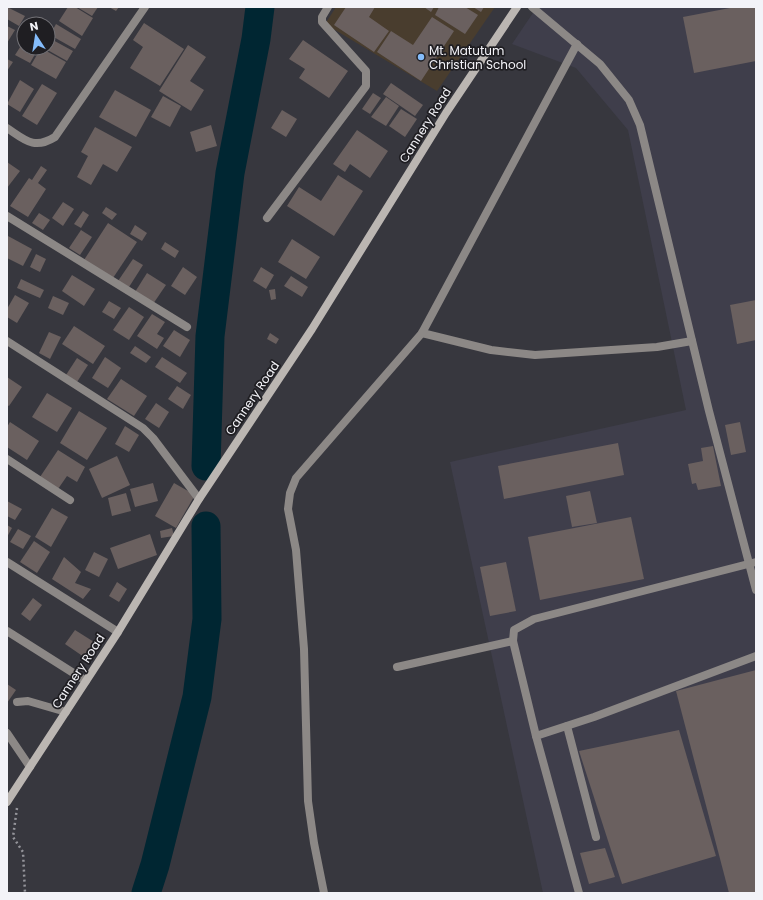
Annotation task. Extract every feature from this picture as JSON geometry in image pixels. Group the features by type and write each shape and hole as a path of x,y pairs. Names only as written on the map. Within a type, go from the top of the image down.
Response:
{"main road":[{"name":"Cannery Road","path":"7,802 118,632 199,499 312,330 446,113 517,7"}],"street":[{"path":"7,128 27,141 36,144 46,142 54,137 145,7"},
{"path":"267,218 366,86 366,71 322,22 322,17 328,7"},
{"path":"532,7 600,64 629,100 640,125 692,341 753,563 756,590"},
{"path":"324,893 314,843 308,801 304,649 296,550 288,509 290,493 296,478 422,333 577,44"},
{"path":"7,216 186,327"},
{"path":"422,333 491,350 535,355 657,347 692,341"},
{"path":"7,341 143,428 153,438 199,499"},
{"path":"7,459 70,500"},
{"path":"7,562 118,632"},
{"path":"578,893 536,736 513,641 514,630 534,619 753,563"},
{"path":"7,631 86,681"},
{"path":"397,667 513,641"},
{"path":"536,736 756,656"},
{"path":"17,702 28,701 66,712"},
{"path":"567,726 596,837"},
{"path":"7,733 30,767"}],"path":[{"path":"18,802 13,837 23,852 25,893"}],"shaded area":[{"name":"Mt. Matutum Christian School","path":"336,7 495,7 437,91 325,24"},
{"path":"537,7 756,7 756,893 543,893 450,462 686,410 628,130 576,68 512,44"}],"building":[{"path":"7,7 25,16 16,16 16,24 7,19"},
{"path":"68,7 75,7 93,18 82,36 59,21"},
{"path":"77,7 98,7 92,16"},
{"path":"109,7 119,7 116,11"},
{"path":"346,7 375,7 369,17 389,31 374,52 334,25"},
{"path":"424,7 434,7 431,12"},
{"path":"439,7 465,7 478,15 465,34 435,15"},
{"path":"473,7 484,7 481,12"},
{"path":"735,7 756,7 756,61 694,73 683,17"},
{"path":"432,17 454,31 421,81 377,52 391,31 413,45"},
{"path":"144,23 184,49 160,86 130,68 143,47 133,40"},
{"path":"56,24 81,39 75,49 56,38"},
{"path":"7,26 15,30 7,43"},
{"path":"303,40 348,71 329,98 299,78 305,69 289,59"},
{"path":"56,42 73,51 67,61 56,55"},
{"path":"188,45 206,57 190,81 204,90 191,111 159,91"},
{"path":"17,56 34,56 30,63"},
{"path":"36,56 55,56 66,62 56,79 31,65"},
{"path":"7,59 13,62 7,71"},
{"path":"20,80 34,89 20,112 7,104"},
{"path":"391,83 423,105 415,116 383,94"},
{"path":"42,84 57,93 37,125 22,116"},
{"path":"115,90 151,110 136,137 99,117"},
{"path":"373,93 381,98 370,114 362,109"},
{"path":"163,96 181,106 170,127 151,117"},
{"path":"386,97 399,106 386,126 371,117"},
{"path":"401,109 417,119 405,137 389,126"},
{"path":"282,110 297,119 286,137 271,128"},
{"path":"211,125 217,146 196,152 190,132"},
{"path":"95,127 132,147 117,172 103,164 91,185 77,177 88,156 81,152"},
{"path":"357,130 388,151 370,178 350,164 345,172 333,164"},
{"path":"7,162 20,171 7,188"},
{"path":"41,166 47,170 38,183 46,189 28,217 10,206 29,178 32,180"},
{"path":"338,175 363,191 334,236 287,206 299,187 321,201"},
{"path":"63,202 74,209 63,226 52,218"},
{"path":"106,207 117,214 112,220 102,213"},
{"path":"83,211 89,215 81,228 74,224"},
{"path":"39,213 50,220 43,230 32,223"},
{"path":"108,223 137,242 113,278 84,260"},
{"path":"135,225 147,233 142,241 130,234"},
{"path":"81,230 92,237 80,255 69,248"},
{"path":"8,236 32,249 23,266 7,258"},
{"path":"292,239 320,257 306,279 278,262"},
{"path":"165,242 179,251 175,258 161,249"},
{"path":"36,254 46,259 40,272 30,267"},
{"path":"133,259 143,265 129,287 118,281"},
{"path":"183,267 197,277 185,295 171,286"},
{"path":"261,267 274,275 266,289 253,281"},
{"path":"147,273 166,285 153,304 135,292"},
{"path":"72,275 95,289 84,306 62,291"},
{"path":"291,276 308,287 302,297 284,286"},
{"path":"21,279 44,290 40,298 17,288"},
{"path":"275,289 276,299 271,300 269,290"},
{"path":"15,295 29,303 17,323 7,317 7,309"},
{"path":"53,296 69,303 63,315 48,308"},
{"path":"756,300 756,340 737,344 730,305"},
{"path":"109,301 121,308 114,319 102,312"},
{"path":"129,307 144,317 129,340 113,330"},
{"path":"152,314 165,322 157,334 164,338 157,349 137,336"},
{"path":"74,326 105,346 93,364 62,344"},
{"path":"174,330 190,340 180,357 163,346"},
{"path":"49,332 61,337 50,359 39,353"},
{"path":"270,333 279,339 276,344 267,339"},
{"path":"135,346 151,357 146,363 130,353"},
{"path":"105,357 121,368 108,388 92,378"},
{"path":"162,357 187,373 180,383 155,367"},
{"path":"77,358 88,365 77,382 66,375"},
{"path":"7,377 22,387 9,406 7,405"},
{"path":"121,379 147,396 134,416 107,399"},
{"path":"177,386 191,395 183,409 168,399"},
{"path":"47,393 72,408 57,432 32,417"},
{"path":"156,403 169,412 159,428 145,419"},
{"path":"79,411 107,428 87,460 60,443"},
{"path":"10,422 39,441 27,460 7,447 7,427"},
{"path":"740,422 746,452 731,455 725,425"},
{"path":"125,426 139,435 129,452 115,444"},
{"path":"618,443 624,475 504,499 498,466"},
{"path":"713,446 721,486 698,490 696,483 692,484 688,464 703,461 701,448"},
{"path":"58,450 85,467 77,482 67,476 58,489 40,477"},
{"path":"117,456 130,485 102,498 89,469"},
{"path":"153,483 158,501 135,507 130,489"},
{"path":"174,483 195,495 176,528 155,516"},
{"path":"590,491 597,523 572,527 566,496"},
{"path":"126,493 131,511 112,516 108,498"},
{"path":"7,501 22,509 15,520 7,516"},
{"path":"52,508 68,517 51,547 35,537"},
{"path":"631,517 644,579 540,600 528,537"},
{"path":"7,525 12,528 7,537"},
{"path":"172,528 174,536 161,538 160,531"},
{"path":"18,529 31,536 23,549 10,542"},
{"path":"150,534 157,555 118,569 110,548"},
{"path":"34,541 50,552 37,573 20,562"},
{"path":"94,552 108,559 99,577 85,570"},
{"path":"64,557 81,572 75,583 91,589 83,599 52,579"},
{"path":"506,562 516,611 490,616 480,567"},
{"path":"117,582 127,589 119,602 109,596"},
{"path":"33,598 42,605 30,621 21,614"},
{"path":"75,630 94,642 84,657 65,644"},
{"path":"756,670 756,893 729,893 676,691"},
{"path":"7,684 16,690 7,703"},
{"path":"679,730 716,856 622,884 579,751"},
{"path":"605,848 615,877 589,884 580,853"}],"waterway":[{"path":"206,466 210,336 230,173 256,39 260,7"},
{"path":"146,893 155,865 197,697 207,619 206,526"}],"place":[{"name":"Mt. Matutum Christian School","path":"421,57"}]}
